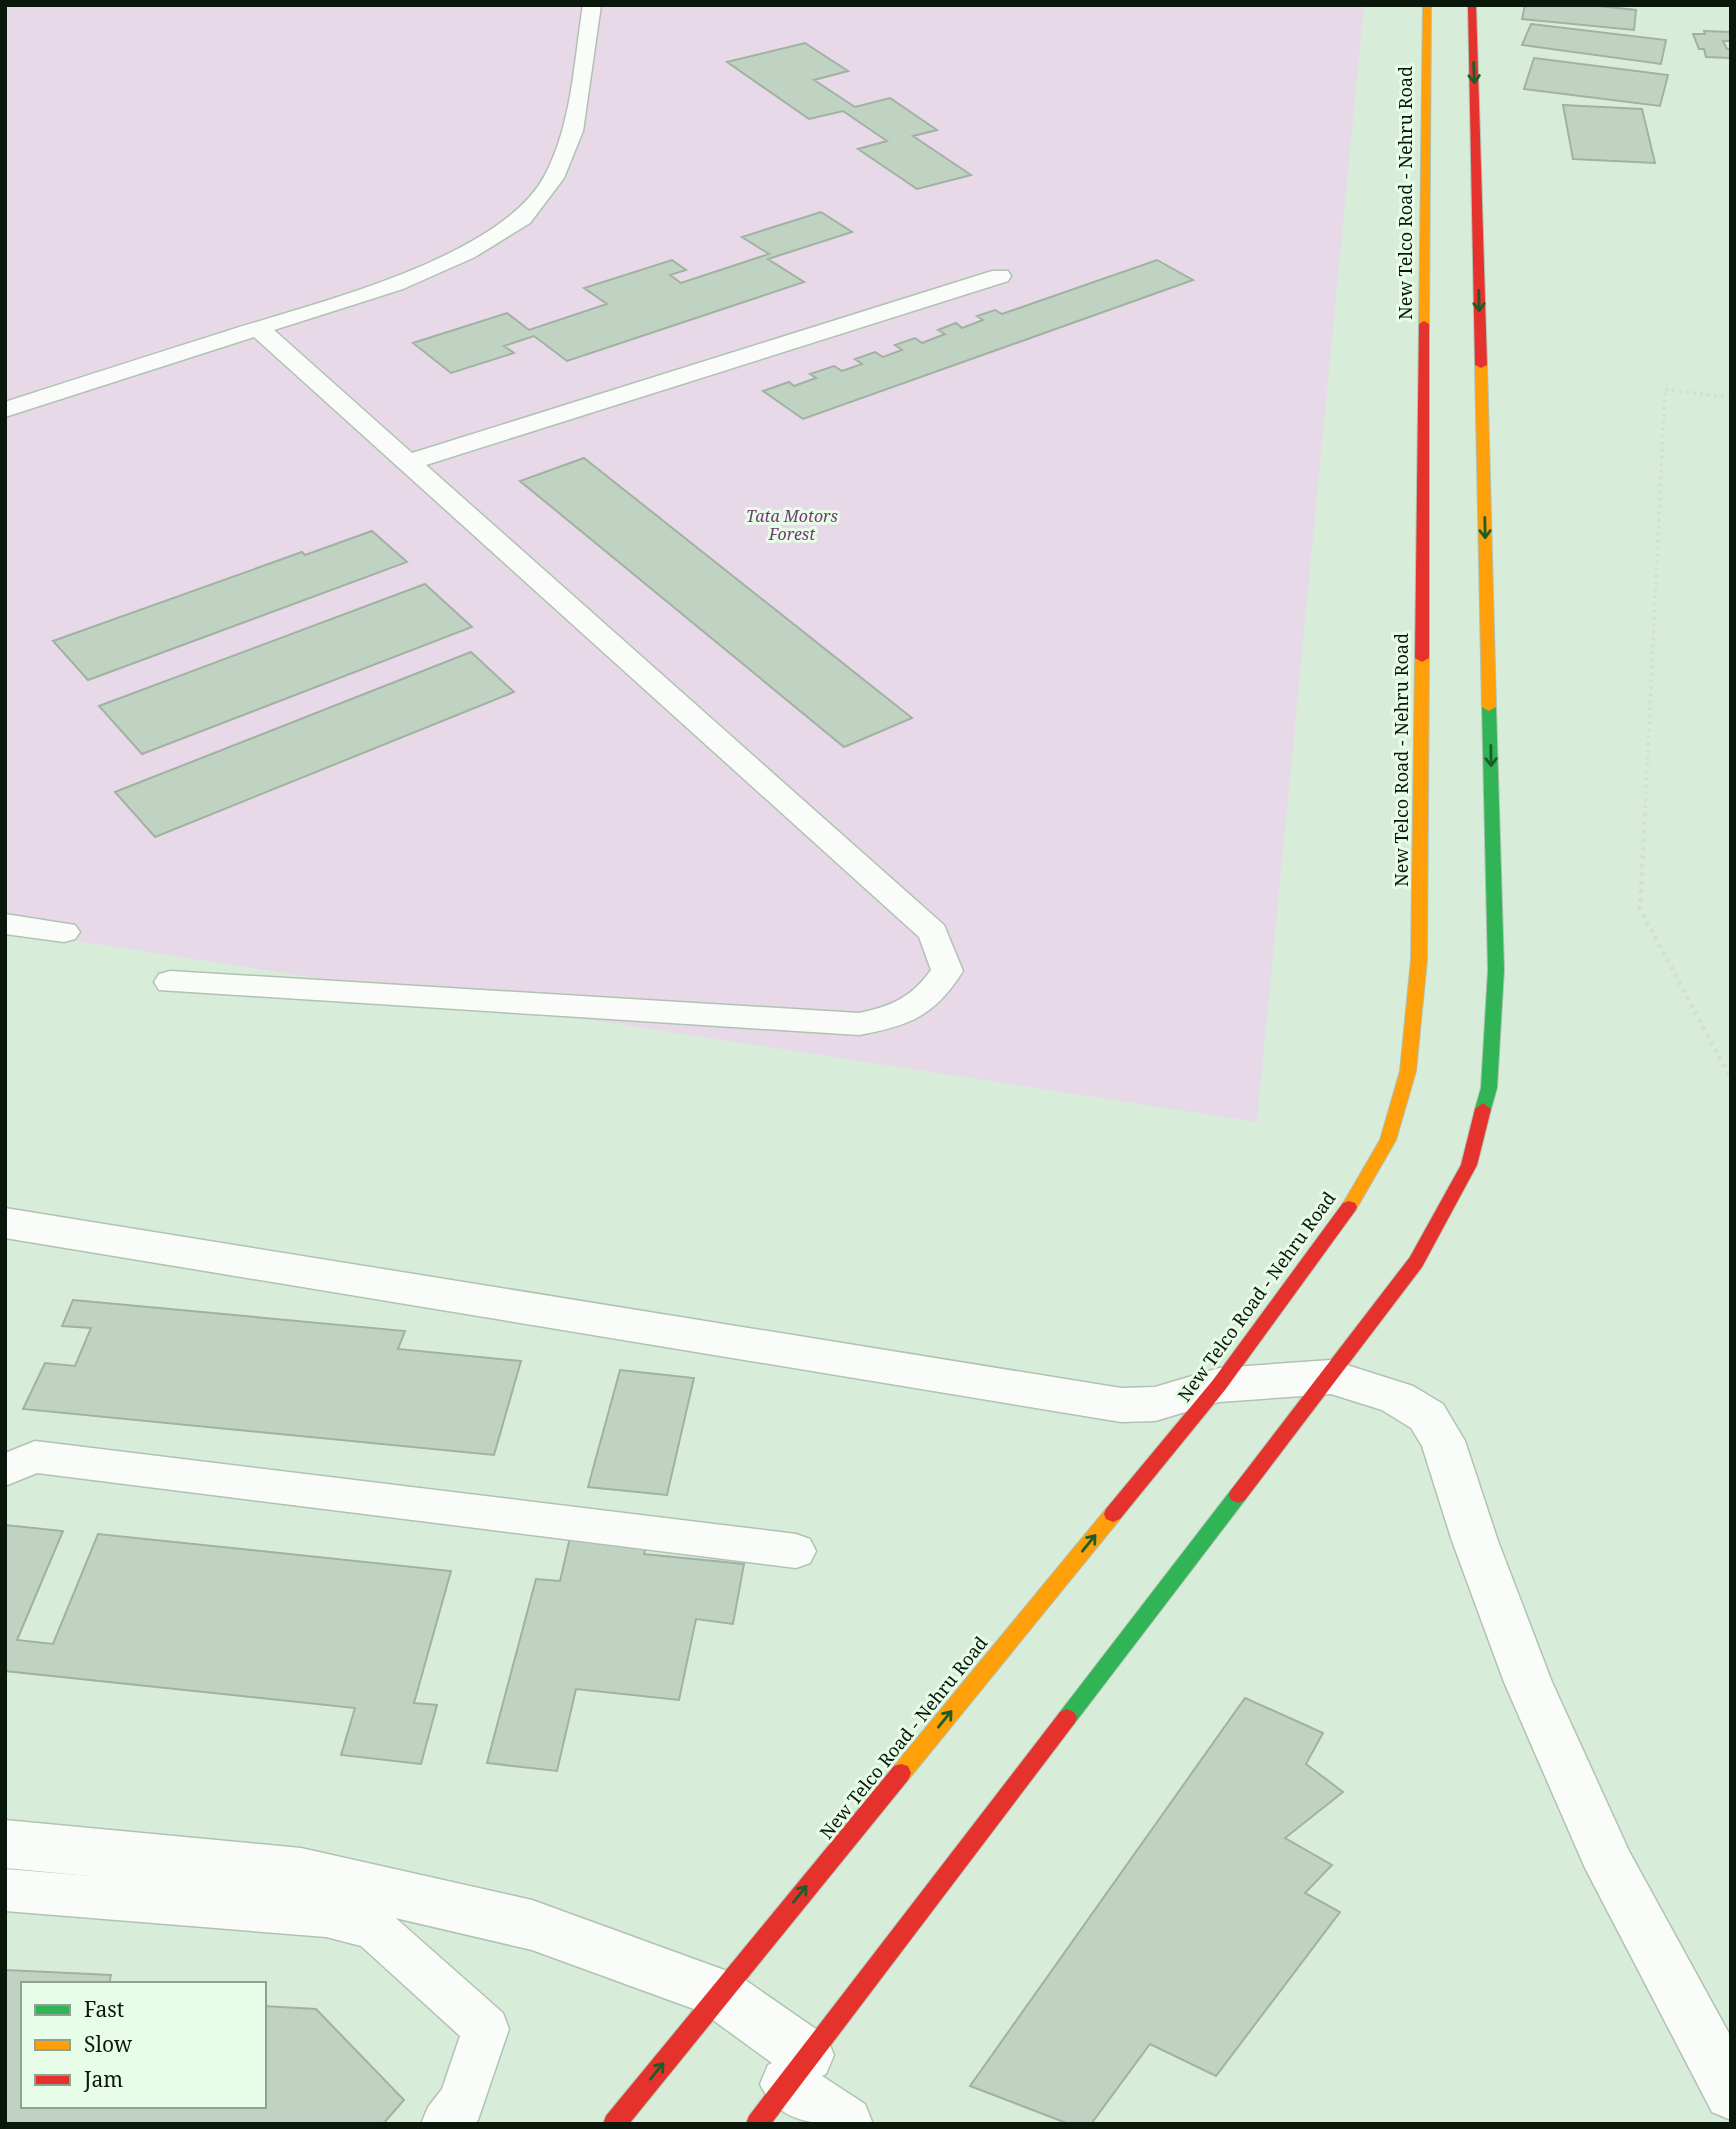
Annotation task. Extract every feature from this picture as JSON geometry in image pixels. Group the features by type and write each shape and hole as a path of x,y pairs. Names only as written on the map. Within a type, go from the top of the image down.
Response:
{"street":[{"name":"New Telco Road - Nehru Road","path":"614,2124 1219,1385 1278,1300 1337,1227 1388,1140 1408,1072 1419,960 1432,100 1427,5"},
{"path":"784,2088 1331,1377 1423,1250 1469,1165 1489,1088 1496,970 1469,103 1472,5"},
{"path":"5,1223 1121,1405 1155,1404 1219,1385 1331,1377 1397,1398 1427,1416 1443,1441 1475,1541 1528,1682 1611,1868 1731,2093"},
{"path":"5,1844 301,1872 532,1925 719,1993 784,2088 845,2124"}],"lane":[{"path":"5,410 395,284 467,252 522,218 554,178 572,131 592,5"},
{"path":"409,463 1000,276"},
{"path":"170,982 859,1024 892,1019 932,995 947,971 933,932 258,328"},
{"path":"5,924 64,932"},
{"path":"5,1470 35,1457 796,1551"},
{"path":"5,1891 326,1916 374,1928 486,2029 461,2103 445,2124"}],"path":[{"path":"1731,398 1665,389 1640,909 1731,1079"}],"green space":[{"name":"Tata Motors Forest","path":"5,5 1364,5 1257,1122 5,930"}],"building":[{"path":"1525,5 1589,5 1636,10 1634,30 1522,19"},
{"path":"1531,24 1666,40 1661,64 1522,45"},
{"path":"1704,31 1731,32 1731,41 1723,41 1727,49 1731,49 1731,58 1706,57 1704,49 1699,49 1693,34 1705,34"},
{"path":"805,43 848,71 814,80 855,107 890,98 937,130 913,136 971,175 917,189 858,149 887,141 843,111 809,119 727,62"},
{"path":"1534,58 1668,75 1660,106 1524,89"},
{"path":"1563,105 1642,109 1655,163 1573,159"},
{"path":"821,212 852,232 768,259 804,282 567,361 534,336 504,346 514,353 451,373 413,343 507,313 529,330 607,304 584,288 672,260 686,270 670,275 681,283 769,254 742,237"},
{"path":"1157,260 1193,280 803,419 763,391 789,382 794,386 816,378 810,374 834,366 842,371 862,364 855,359 875,352 883,357 902,350 895,345 915,338 922,343 945,334 938,330 956,323 962,328 983,320 977,316 995,310 1002,314"},
{"path":"584,458 912,718 844,747 520,481"},
{"path":"372,531 407,562 88,680 53,641 302,552 305,555"},
{"path":"425,584 472,627 142,754 99,706"},
{"path":"471,652 514,692 155,837 115,792"},
{"path":"73,1300 405,1331 398,1349 521,1361 494,1455 23,1409 45,1363 75,1366 91,1328 62,1326"},
{"path":"620,1370 694,1378 667,1495 588,1487"},
{"path":"5,1525 63,1531 17,1640 53,1644 98,1534 451,1571 414,1703 437,1705 421,1764 341,1755 355,1708 5,1671"},
{"path":"572,1529 648,1536 644,1554 744,1564 733,1624 696,1619 679,1700 576,1689 557,1771 487,1763 536,1579 560,1581"},
{"path":"1245,1698 1323,1733 1306,1764 1343,1792 1285,1838 1332,1865 1305,1893 1340,1912 1216,2076 1150,2044 1091,2124 1069,2124 970,2086"},
{"path":"5,1970 111,1975 109,1982 21,1982 21,2108 266,2108 266,2006 316,2009 404,2100 383,2124 5,2124"}],"traffic: fast":[{"path":"1483,1109 1489,1088 1496,970 1489,707"},
{"path":"1067,1718 1238,1495"}],"traffic: slow":[{"path":"1424,324 1427,5"},
{"path":"1481,365 1489,707"},
{"path":"1349,1207 1388,1140 1408,1071 1419,960 1422,658"},
{"path":"901,1773 1113,1514"}],"traffic: jam":[{"path":"1472,5 1481,365"},
{"path":"1422,658 1424,324"},
{"path":"1238,1495 1416,1262 1469,1165 1483,1109"},
{"path":"1113,1514 1219,1385 1349,1207"},
{"path":"757,2124 1067,1718"},
{"path":"614,2124 901,1773"}]}
